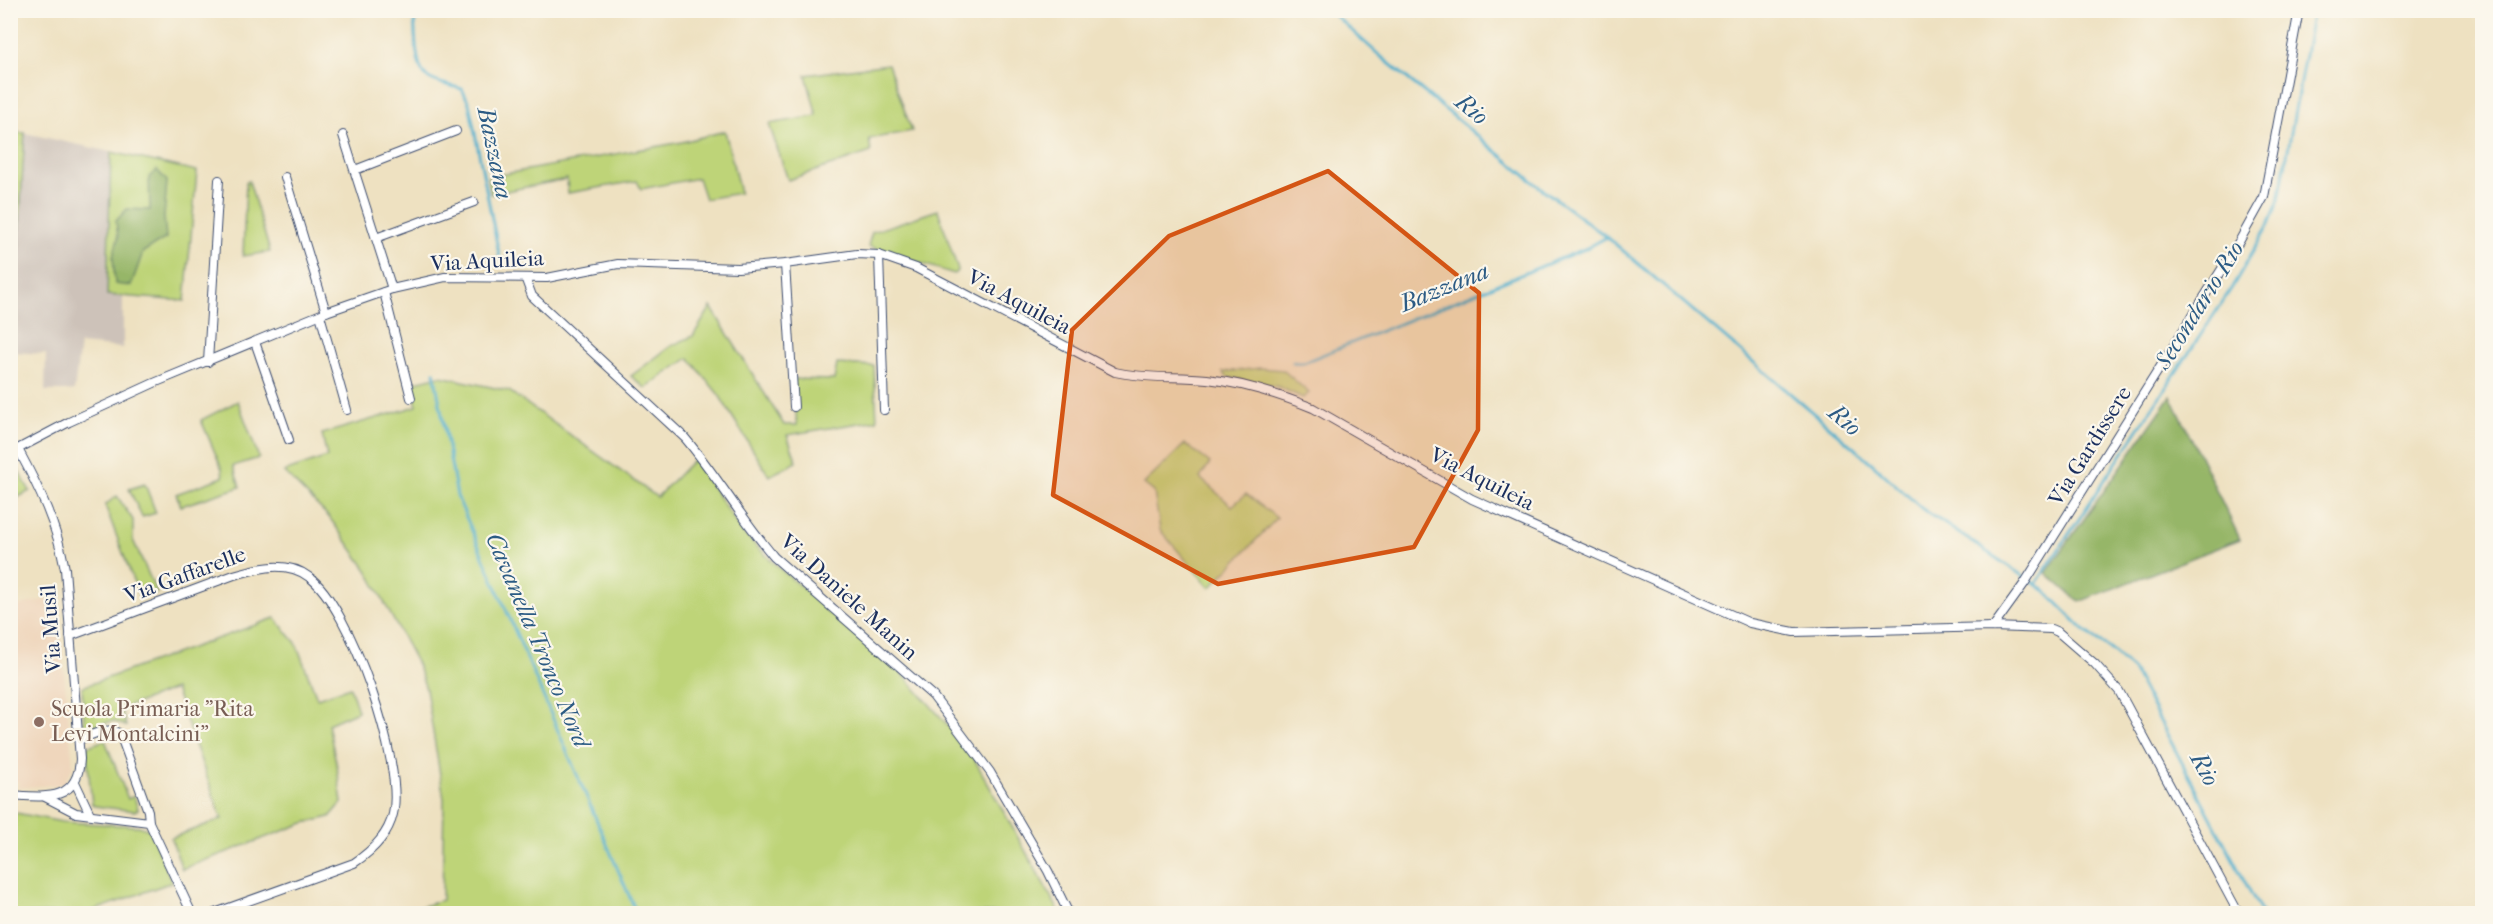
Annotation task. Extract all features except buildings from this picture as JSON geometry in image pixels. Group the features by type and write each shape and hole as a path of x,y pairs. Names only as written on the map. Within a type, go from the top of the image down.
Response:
{"street":[{"name":"Via Gardissere","path":"1993,627 2025,584 2240,240 2264,196 2299,10"},
{"path":"355,171 456,131"},
{"path":"344,135 392,289"},
{"path":"285,177 347,410"},
{"path":"208,362 219,180"},
{"path":"376,238 474,202"},
{"name":"Via Aquileia","path":"14,451 69,422 154,383 323,314 392,289 445,277 547,278 618,264 738,268 857,254 879,255 916,268 1114,372 1139,377 1206,379 1242,384 1313,408 1472,499 1750,623 1794,632 1993,627 2041,628 2058,632 2095,664 2118,691 2239,914"},
{"path":"879,255 884,410"},
{"path":"785,264 794,407"},
{"name":"Via Daniele Manin","path":"526,279 532,296 685,438 774,557 933,696 990,772 1037,851 1069,914"},
{"path":"384,292 411,398"},
{"path":"255,342 289,440"},
{"name":"Via Musil","path":"14,451 43,494 60,541 65,569 79,740 79,771 75,782"},
{"name":"Via Gaffarelle","path":"70,636 261,567 279,566 296,570 310,577 325,592 334,607 358,656 380,717 394,793 393,813 387,830 369,851 354,863 212,914"},
{"path":"79,740 106,730 120,734 148,811 149,822 154,828 192,914"},
{"path":"10,795 45,797 63,793 75,782 90,814"},
{"path":"45,797 76,813 149,822"}],"highlighted area":[{"path":"1328,171 1479,293 1478,430 1414,547 1218,584 1053,495 1072,330 1169,236"}],"shaded area":[{"path":"25,133 111,152 107,295 123,297 123,348 80,344 74,391 45,391 46,354 11,352"},
{"name":"Scuola Primaria \"Rita Levi Montalcini\"","path":"57,597 73,767 63,784 18,788 18,782 10,780 11,607"}],"green space":[{"path":"888,64 912,131 869,139 871,152 788,180 769,124 817,116 806,75"},
{"path":"725,131 740,193 705,199 698,178 641,189 637,181 568,193 567,179 491,194 488,177 682,142"},
{"path":"10,132 25,133 16,286 10,286"},
{"path":"111,152 197,171 185,301 107,295"},
{"path":"157,170 167,181 164,217 166,238 143,252 131,286 115,284 113,257 118,238 116,221 127,209 150,210 149,177"},
{"path":"249,181 270,252 243,256 246,182"},
{"path":"938,210 958,270 954,274 868,246 872,232"},
{"path":"711,307 784,425 797,425 793,379 834,380 837,364 874,366 877,420 787,435 797,462 769,476 719,395 689,358 645,388 631,376 671,346 693,336"},
{"path":"1260,368 1283,370 1309,393 1303,398 1279,387 1227,377 1223,372"},
{"path":"440,376 509,391 657,497 694,459 742,532 778,567 900,671 968,748 1060,913 402,913 442,900 444,799 426,689 417,664 367,570 329,517 284,472 327,457 322,434 417,406 411,383"},
{"path":"2171,396 2240,539 2079,602 2046,573"},
{"path":"238,401 259,458 233,466 240,487 181,506 176,494 223,477 222,469 201,420"},
{"path":"1185,444 1210,463 1200,478 1232,506 1246,494 1277,518 1210,588 1160,530 1154,492 1144,484"},
{"path":"15,465 30,491 11,501 11,467"},
{"path":"145,484 156,513 142,517 129,489"},
{"path":"117,496 133,520 133,540 157,593 139,596 105,505"},
{"path":"275,618 296,643 317,698 350,687 358,711 328,724 342,803 330,817 304,823 182,869 171,838 222,819 175,689 121,709 126,726 113,721 87,727 84,725 82,687"},
{"path":"105,740 128,799 134,796 138,809 135,811 92,804 86,747"},
{"path":"11,812 62,822 139,826 150,830 172,882 87,913 11,914"}],"waterway":[{"name":"Bazzana","path":"415,10 416,46 422,71 434,81 462,89 469,103 500,259"},
{"name":"Rio","path":"1329,10 1379,55 1537,185 1607,237 1921,508 2044,590 2084,630 2133,670 2262,914"},
{"name":"Secondario Rio","path":"2036,584 2231,289 2269,224 2279,200 2313,10"},
{"name":"Bazzana","path":"1293,362 1301,363 1312,359 1587,248 1607,237"},
{"name":"Cavanella Tronco Nord","path":"434,372 457,496 637,914"}],"place":[{"name":"Scuola Primaria \"Rita Levi Montalcini\"","path":"39,722"}]}
